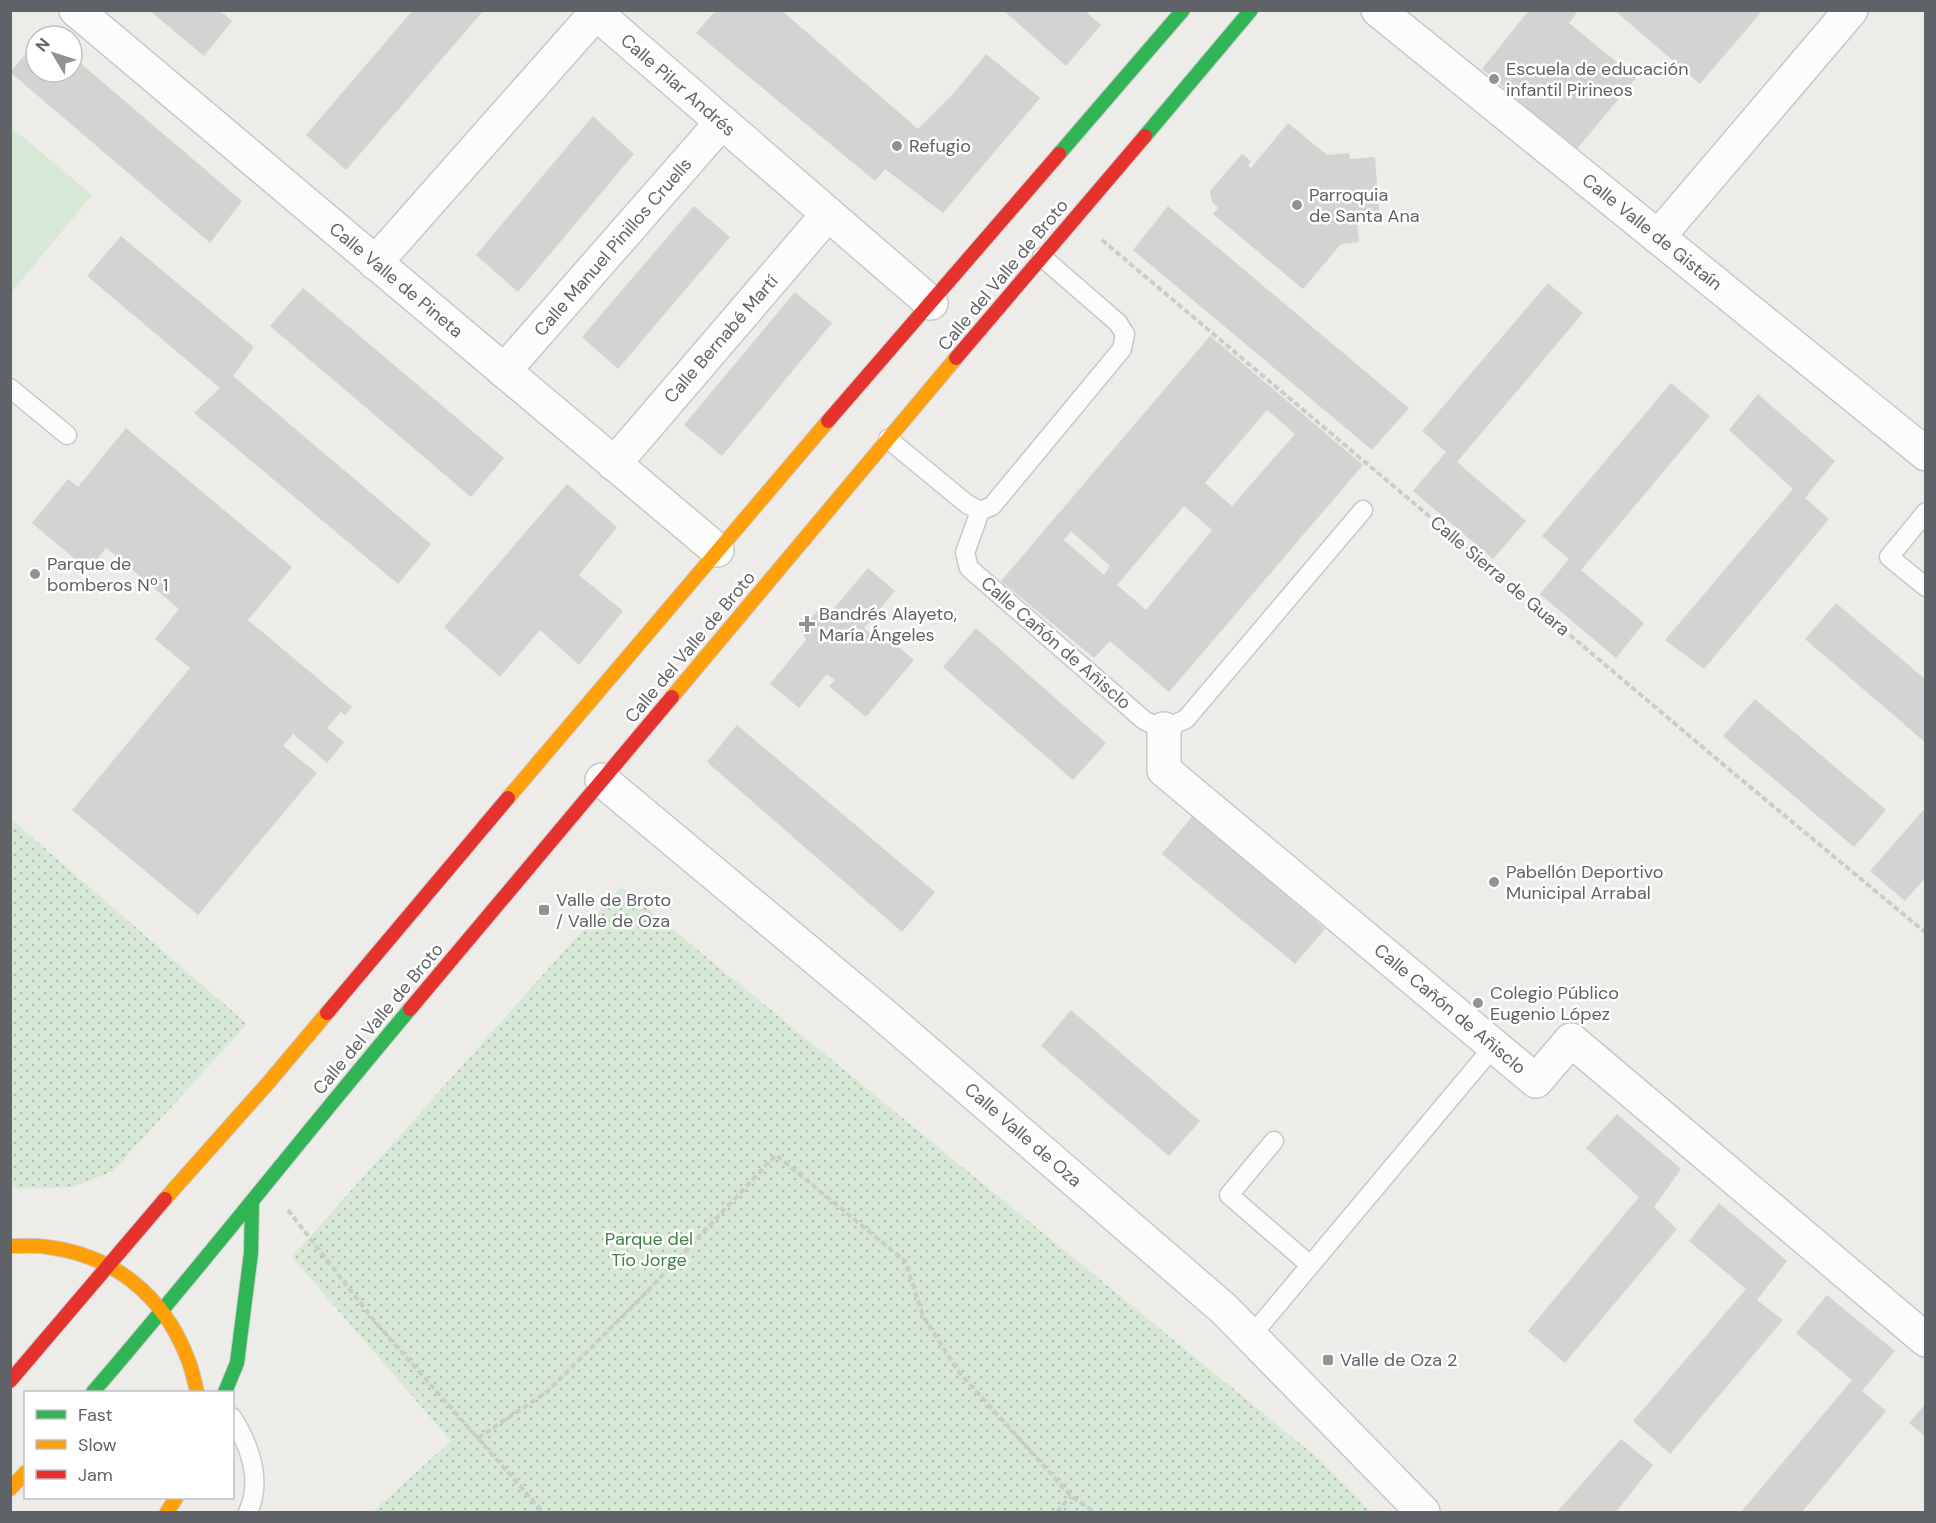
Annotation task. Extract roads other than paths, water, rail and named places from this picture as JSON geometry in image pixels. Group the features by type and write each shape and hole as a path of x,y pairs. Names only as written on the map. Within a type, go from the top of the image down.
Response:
{"main road":[{"name":"Calle del Valle de Broto","path":"10,1381 269,1082 717,550 1183,10"},
{"name":"Calle del Valle de Broto","path":"94,1391 163,1311 315,1122 1251,10"},
{"path":"225,1391 237,1363 251,1253 252,1202"},
{"path":"11,1246 44,1245 75,1251 109,1264 141,1286 156,1301 181,1338 193,1368 197,1391"},
{"path":"10,1490 24,1474"},
{"path":"167,1512 175,1499"}],"street":[{"name":"Calle Valle de Pineta","path":"76,10 717,550"},
{"name":"Calle Valle de Gistaín","path":"1378,10 1926,454"},
{"path":"1658,237 1851,10"},
{"name":"Calle Pilar Andrés","path":"375,263 596,14 931,303"},
{"name":"Calle Manuel Pinillos Cruells","path":"504,371 722,122"},
{"name":"Calle Bernabé Martí","path":"614,464 828,214"},
{"name":"Calle Cañón de Añisclo","path":"1164,729 1164,770 1536,1081 1570,1040 1926,1340"},
{"name":"Calle Valle de Oza","path":"602,780 880,1012 1171,1262 1252,1335 1423,1512"}],"lane":[{"path":"888,439 967,504 980,511 992,506 1122,349 1125,334 1118,323 1042,257"},
{"path":"10,388 67,435"},
{"path":"1164,729 1186,719 1363,510"},
{"name":"Calle Cañón de Añisclo","path":"980,511 965,554 969,568 1145,721 1164,729"},
{"path":"1926,512 1889,557 1926,587"},
{"path":"1252,1335 1494,1046"},
{"path":"1274,1141 1229,1195 1310,1264"},
{"path":"193,1368 215,1391"},
{"path":"234,1421 246,1444 256,1479 254,1499 248,1512"}],"place":[{"name":"Escuela de educación infantil Pirineos","path":"1494,79"},
{"name":"Refugio","path":"897,146"},
{"name":"Parroquia de Santa Ana","path":"1297,205"},
{"name":"Parque de bomberos Nº 1","path":"35,574"},
{"name":"Bandrés Alayeto, María Ángeles","path":"807,624"},
{"name":"Pabellón Deportivo Municipal Arrabal","path":"1494,882"},
{"name":"Valle de Broto / Valle de Oza","path":"544,910"},
{"name":"Colegio Público Eugenio López","path":"1478,1003"},
{"name":"Valle de Oza 2","path":"1328,1360"}],"park label":[{"name":"Parque del Tío Jorge","path":"649,1249"}]}
